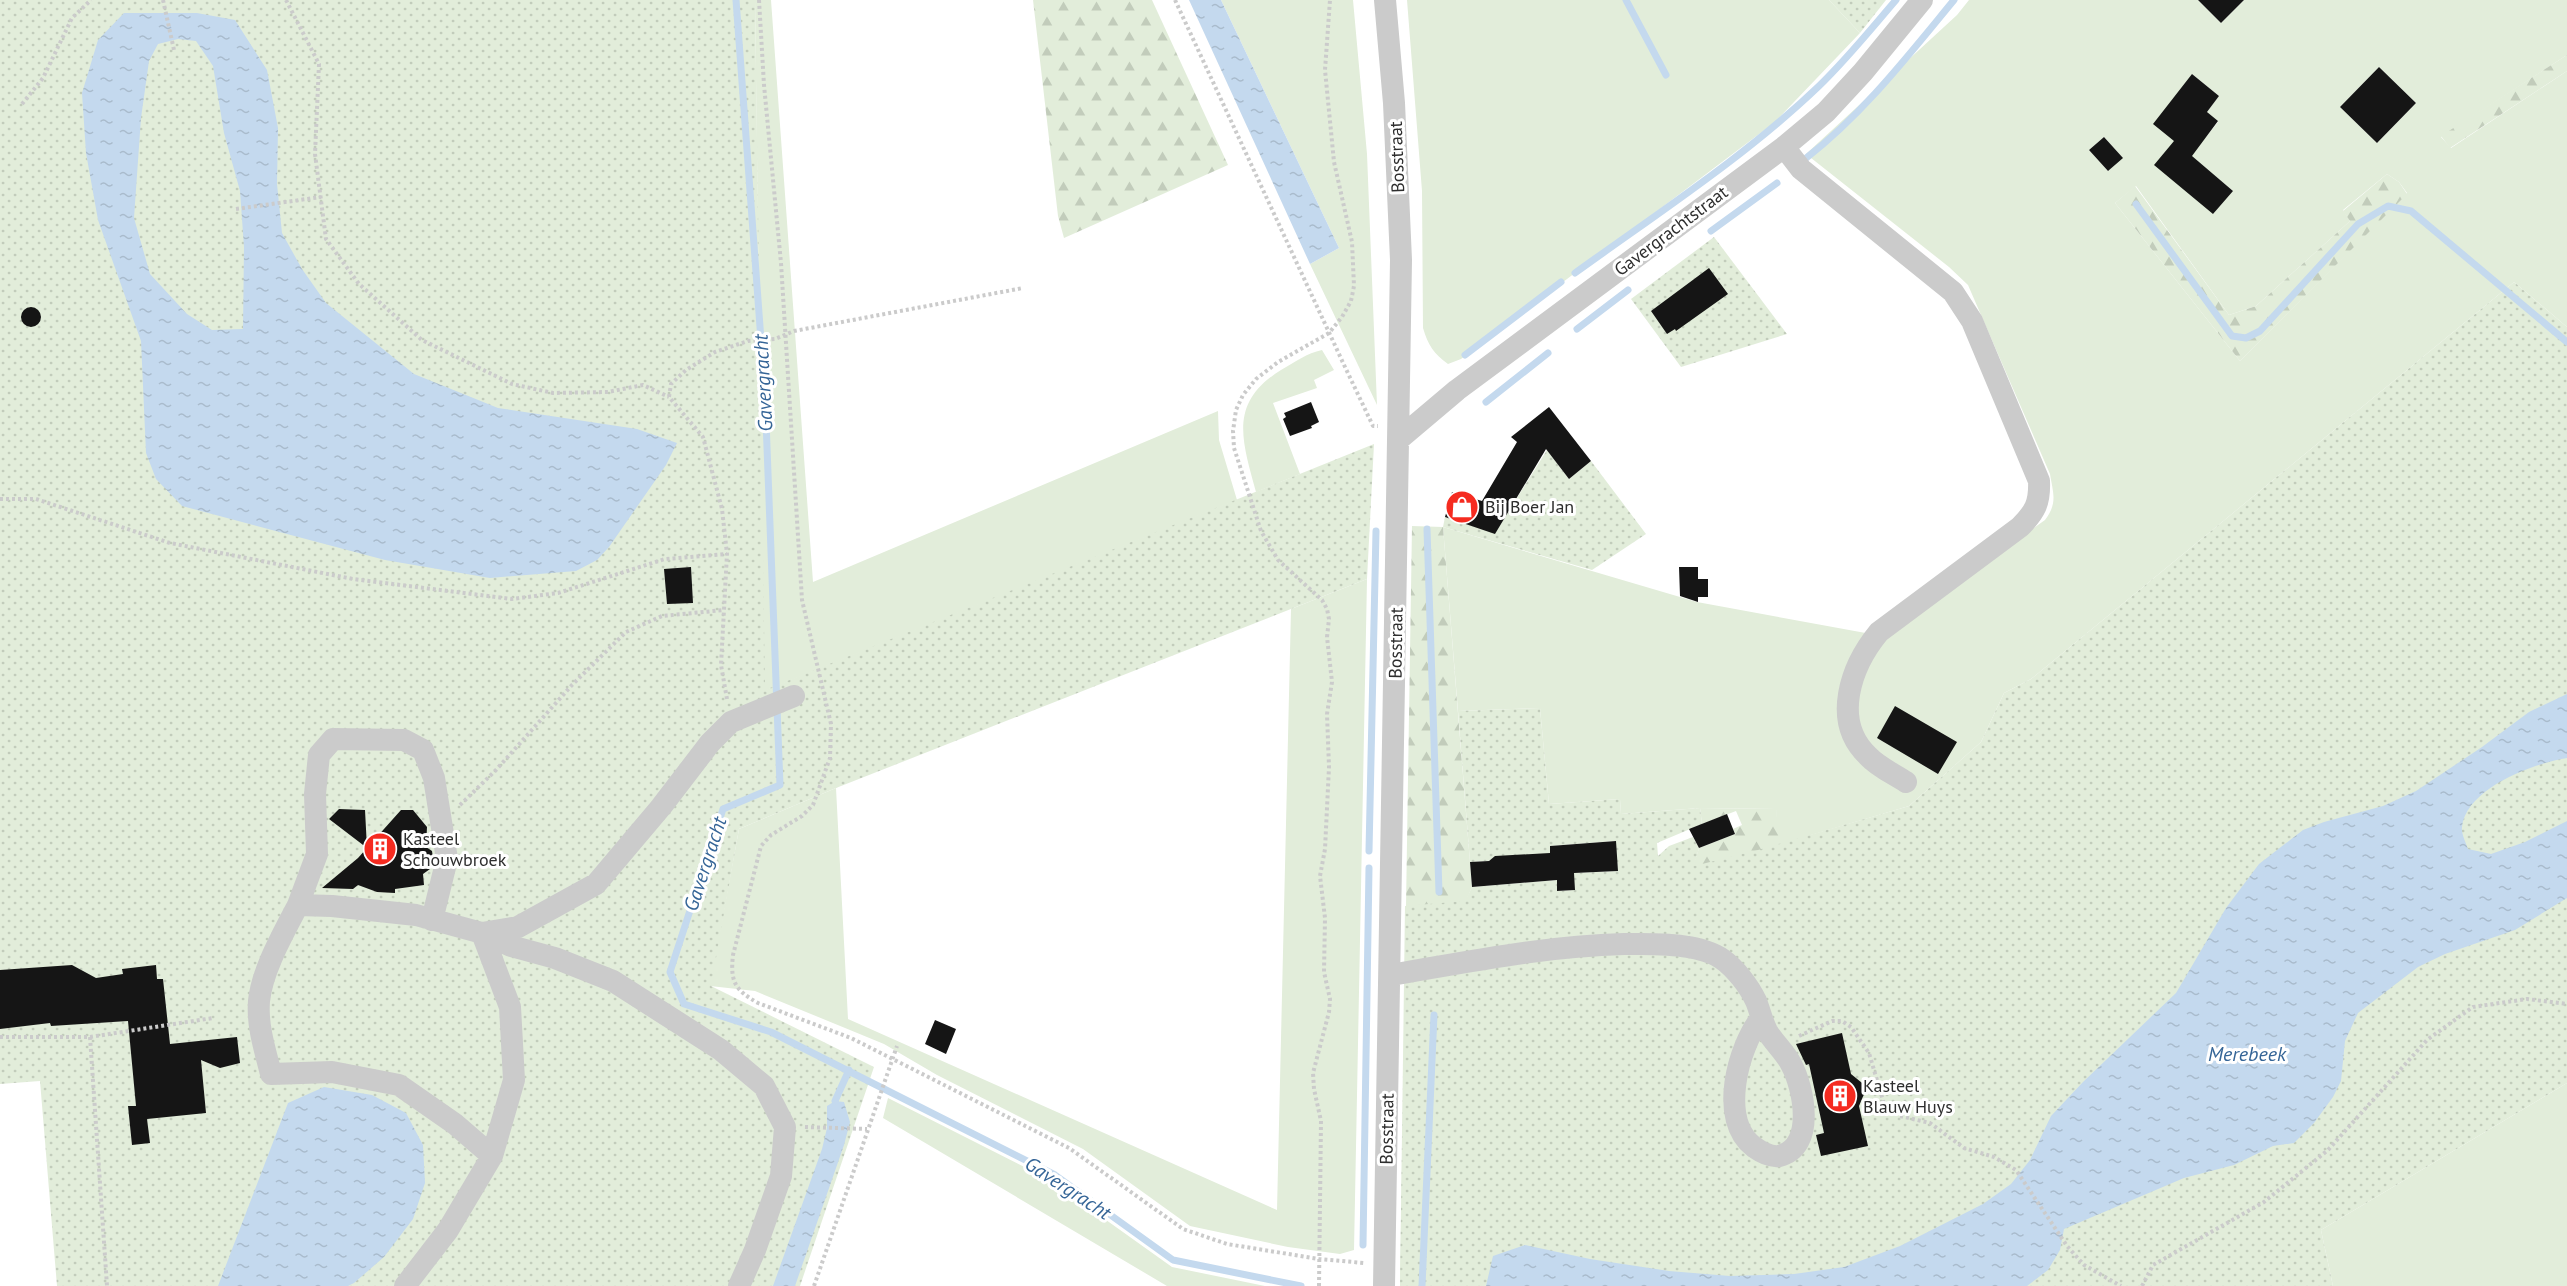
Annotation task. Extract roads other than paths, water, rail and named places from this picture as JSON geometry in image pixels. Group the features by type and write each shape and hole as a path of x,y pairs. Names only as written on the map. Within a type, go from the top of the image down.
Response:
{"street":[{"name":"Bosstraat","path":"1384,1275 1401,260 1394,103 1385,0"},
{"name":"Gavergrachtstraat","path":"1399,432 1784,147 1826,112 1863,72 1922,0"},
{"path":"1784,147 1801,169 1953,292 1964,305 2039,481 2040,497 2034,513 2020,527 1879,632 1867,647 1855,671 1848,698 1848,725 1857,744 1869,758 1906,782"},
{"path":"482,933 518,927 596,884 661,807 710,743 731,722 794,696"},
{"path":"432,920 447,859 434,778 423,750 404,740 333,739 319,755 315,794 317,854 298,905 273,954 259,1000 261,1038 272,1074 332,1072 399,1085 455,1124 492,1156"},
{"path":"298,905 332,906 416,915 482,933 511,946 555,958 613,981 721,1050 764,1086 785,1127 781,1176 755,1250 738,1286"},
{"path":"405,1286 448,1230 492,1156 514,1080 510,1007 482,933"},
{"path":"1389,975 1582,945 1641,944 1688,947 1721,958 1740,978 1755,1000 1761,1018 1792,1065 1801,1092 1804,1116 1803,1134 1792,1149 1778,1156 1762,1153 1750,1144 1736,1114 1735,1088 1738,1060 1750,1031 1761,1018"}],"water":[{"path":"1189,0 1221,0 1339,248 1310,264"},
{"path":"124,13 197,13 235,20 267,70 278,128 277,184 282,233 302,269 326,303 414,374 498,408 637,429 677,443 666,465 609,547 597,560 576,571 490,578 385,560 182,506 156,479 146,453 141,341 98,220 86,153 82,93 98,40","holes":["178,39 196,41 213,66 224,133 240,191 244,247 243,329 212,330 187,314 150,274 134,218 141,118 149,61 158,44"]},
{"name":"Merebeek","path":"2567,694 2567,758 2538,765 2489,789 2466,813 2462,829 2468,849 2491,854 2525,842 2567,821 2567,898 2515,930 2445,954 2418,967 2358,1013 2345,1041 2341,1081 2333,1097 2314,1123 2294,1143 2273,1146 2234,1165 2184,1178 2064,1229 2060,1250 2048,1270 2027,1286 1486,1286 1493,1256 1525,1245 1590,1259 1669,1271 1730,1276 1794,1274 1844,1267 1900,1246 1983,1204 2011,1184 2030,1160 2051,1116 2176,993 2226,908 2259,864 2303,830 2383,806 2416,791 2529,712"},
{"path":"324,1087 372,1095 406,1113 423,1145 425,1183 413,1219 384,1257 348,1286 218,1286 288,1103"},
{"path":"835,1101 844,1102 850,1122 844,1145 795,1286 773,1286 822,1149 827,1128 827,1106"}],"waterway":[{"name":"Gavergracht","path":"736,0 765,395 780,785 723,809 670,972 684,1004 771,1032 1055,1175 1173,1260 1301,1286"},
{"path":"1626,0 1666,75"},
{"path":"1575,273 1732,160 1791,112 1859,44 1896,0"},
{"path":"1805,159 1865,104 1954,0"},
{"path":"1711,231 1777,183"},
{"path":"2136,204 2232,336 2246,338 2260,331 2358,224 2388,206 2411,211 2567,342"},
{"path":"1465,355 1561,282"},
{"path":"1577,329 1628,290"},
{"path":"1486,402 1548,353"},
{"path":"1427,529 1439,892"},
{"path":"1369,851 1376,531"},
{"path":"1363,1245 1369,868"},
{"path":"1422,1286 1434,1015"},
{"path":"835,1101 849,1070"}],"place":[{"name":"Bij Boer Jan","path":"1462,507"},
{"name":"Kasteel Schouwbroek","path":"380,849"},
{"name":"Kasteel Blauw Huys","path":"1840,1096"}]}
